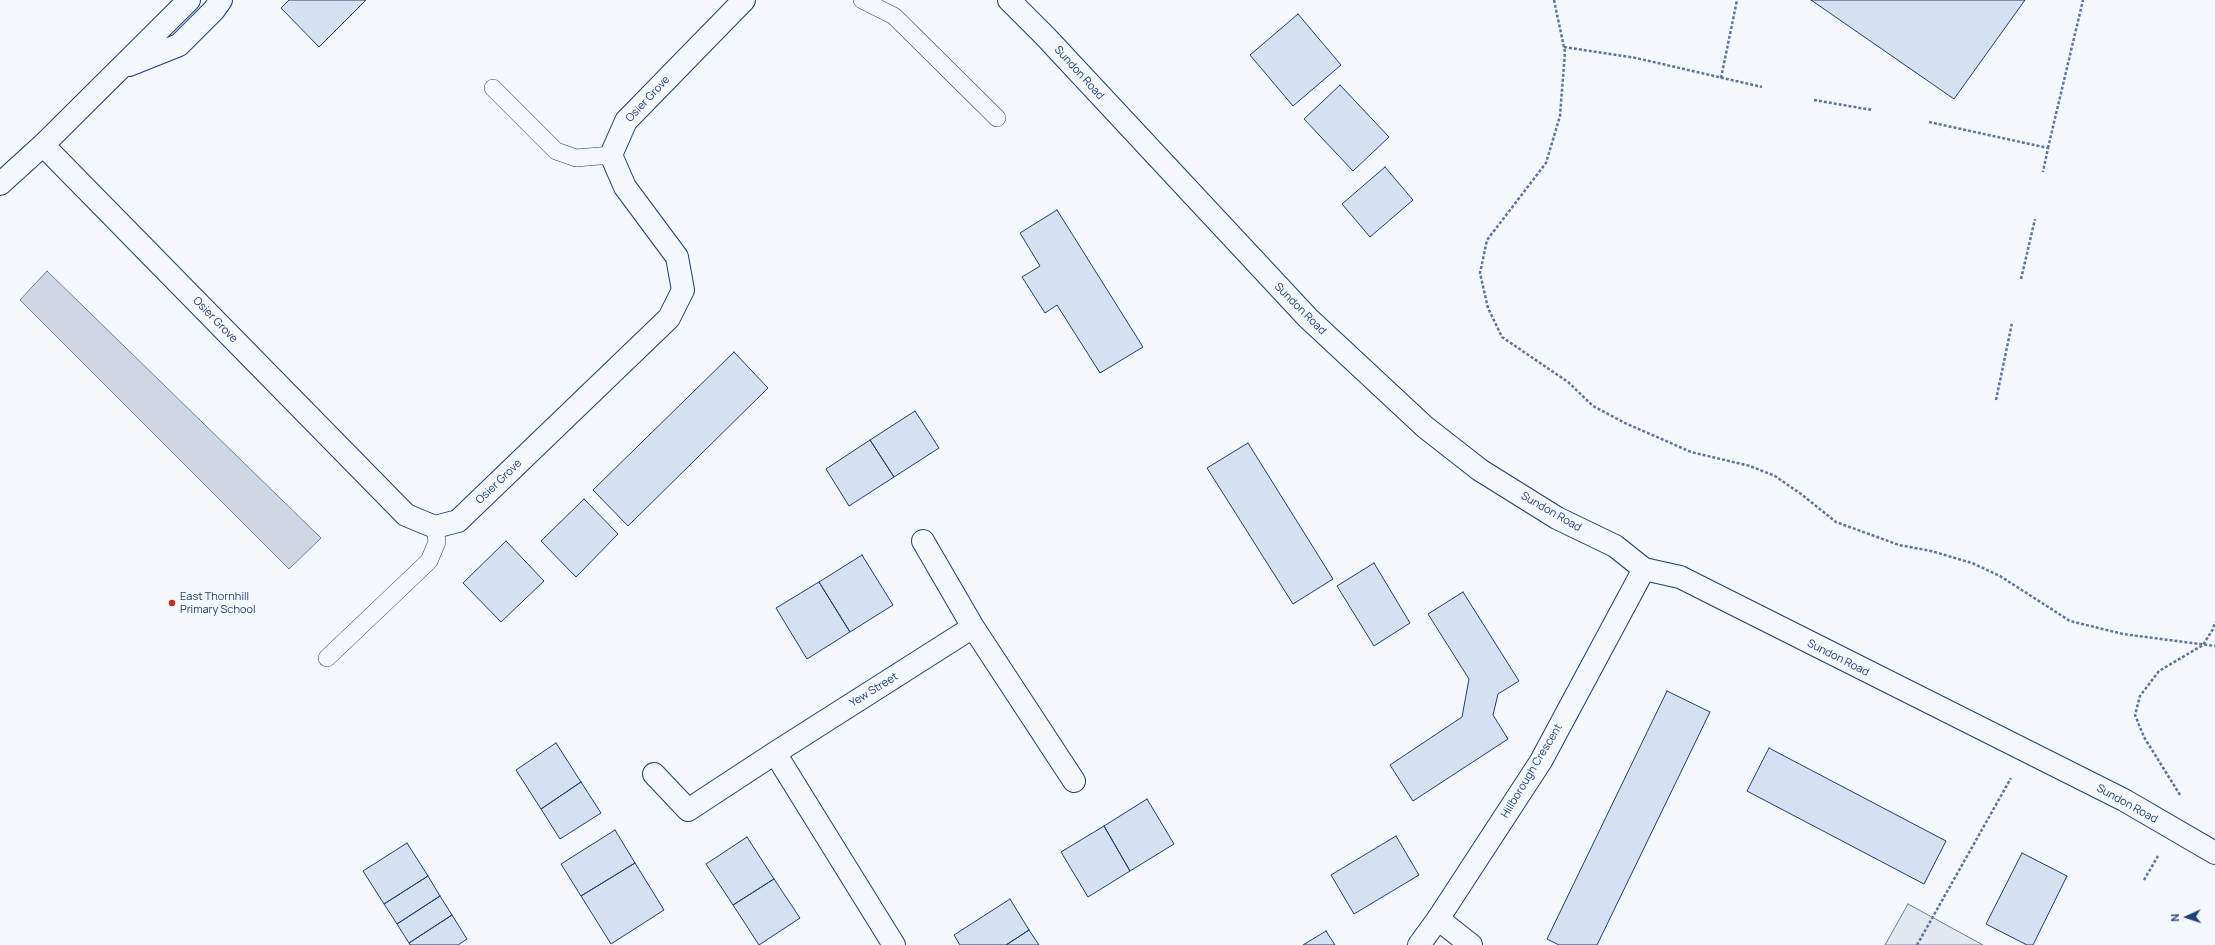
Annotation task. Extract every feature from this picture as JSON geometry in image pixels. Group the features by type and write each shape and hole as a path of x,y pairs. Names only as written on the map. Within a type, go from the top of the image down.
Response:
{"street":[{"path":"0,184 43,145 189,0"},
{"path":"120,68 179,45 214,10 221,0"},
{"name":"Osier Grove","path":"43,145 406,515 435,526 458,521 669,318 683,290 677,258 625,187 611,155 626,121 744,0"},
{"name":"Sundon Road","path":"1009,0 1046,36 1303,313 1424,427 1480,470 1557,518 1615,546 1644,569 1680,577 2124,800 2215,853"},
{"path":"923,541 974,627 1074,781"},
{"name":"Hillborough Crescent","path":"1418,945 1438,919 1541,761 1644,569"},
{"name":"Yew Street","path":"654,774 688,810 974,627"},
{"path":"775,753 894,945"},
{"path":"1438,919 1471,945"}],"lane":[{"path":"862,0 894,16 997,118"},
{"path":"493,88 556,151 576,158 611,155"},
{"path":"327,658 429,561 437,542 435,526"}],"path":[{"path":"1554,0 1564,47 1560,116 1546,163 1488,240 1480,274 1488,308 1502,337 1568,382 1593,406 1624,423 1691,452 1750,466 1775,476 1801,494 1836,522 1899,545 1931,551 1972,563 2000,576 2070,621 2123,634 2215,646"},
{"path":"1721,78 1737,0"},
{"path":"2043,172 2083,0"},
{"path":"1564,47 1636,58 1762,87"},
{"path":"1814,100 1872,110"},
{"path":"1929,122 2048,148"},
{"path":"2021,279 2035,219"},
{"path":"1996,400 2012,323"},
{"path":"2183,799 2159,764 2144,737 2136,715 2140,696 2159,671 2203,645 2213,629 2215,622"},
{"path":"1917,945 2026,752"},
{"path":"2144,880 2160,854"}],"shaded area":[{"path":"47,271 321,538 289,569 20,300"},
{"path":"1908,904 1983,945 1885,945"}],"building":[{"path":"289,0 366,0 319,47 281,8"},
{"path":"1811,0 2025,0 1954,99"},
{"path":"1298,14 1341,65 1293,106 1250,55"},
{"path":"1340,85 1389,137 1353,171 1304,119"},
{"path":"1385,167 1413,200 1370,237 1342,204"},
{"path":"1057,210 1143,347 1100,373 1057,305 1045,313 1022,277 1040,266 1020,233"},
{"path":"734,352 768,388 628,526 593,490"},
{"path":"915,411 939,448 894,477 870,440"},
{"path":"870,440 894,477 849,506 826,469"},
{"path":"1248,443 1333,579 1293,604 1207,468"},
{"path":"584,499 618,534 576,577 541,541"},
{"path":"506,541 544,581 501,622 463,583"},
{"path":"862,555 893,605 850,632 819,582"},
{"path":"1374,563 1410,623 1374,646 1337,586"},
{"path":"819,582 850,632 807,659 776,608"},
{"path":"1463,592 1519,681 1498,694 1493,715 1508,739 1413,801 1390,765 1462,717 1469,679 1428,614"},
{"path":"1667,691 1710,712 1597,945 1559,945 1547,939"},
{"path":"556,743 581,782 541,809 516,770"},
{"path":"1769,748 1946,841 1924,884 1747,791"},
{"path":"581,782 601,813 560,839 541,809"},
{"path":"1147,799 1174,844 1130,871 1104,826"},
{"path":"1104,826 1130,871 1088,897 1061,852"},
{"path":"615,830 635,863 581,896 561,864"},
{"path":"1396,836 1419,875 1354,914 1331,875"},
{"path":"747,837 774,879 733,905 706,864"},
{"path":"407,843 428,876 384,904 363,871"},
{"path":"2022,853 2067,876 2033,945 2027,945 1986,924"},
{"path":"635,863 664,910 611,944 581,896"},
{"path":"428,876 440,896 397,924 384,904"},
{"path":"774,879 800,918 759,945 733,905"},
{"path":"440,896 452,915 409,943 397,924"},
{"path":"1010,899 1029,930 1006,945 960,945 954,935"},
{"path":"452,915 467,939 458,945 410,945 409,943"},
{"path":"1029,930 1039,945 1006,945"},
{"path":"1326,931 1335,945 1303,945"}],"place":[{"name":"East Thornhill Primary School","path":"172,603"}]}
